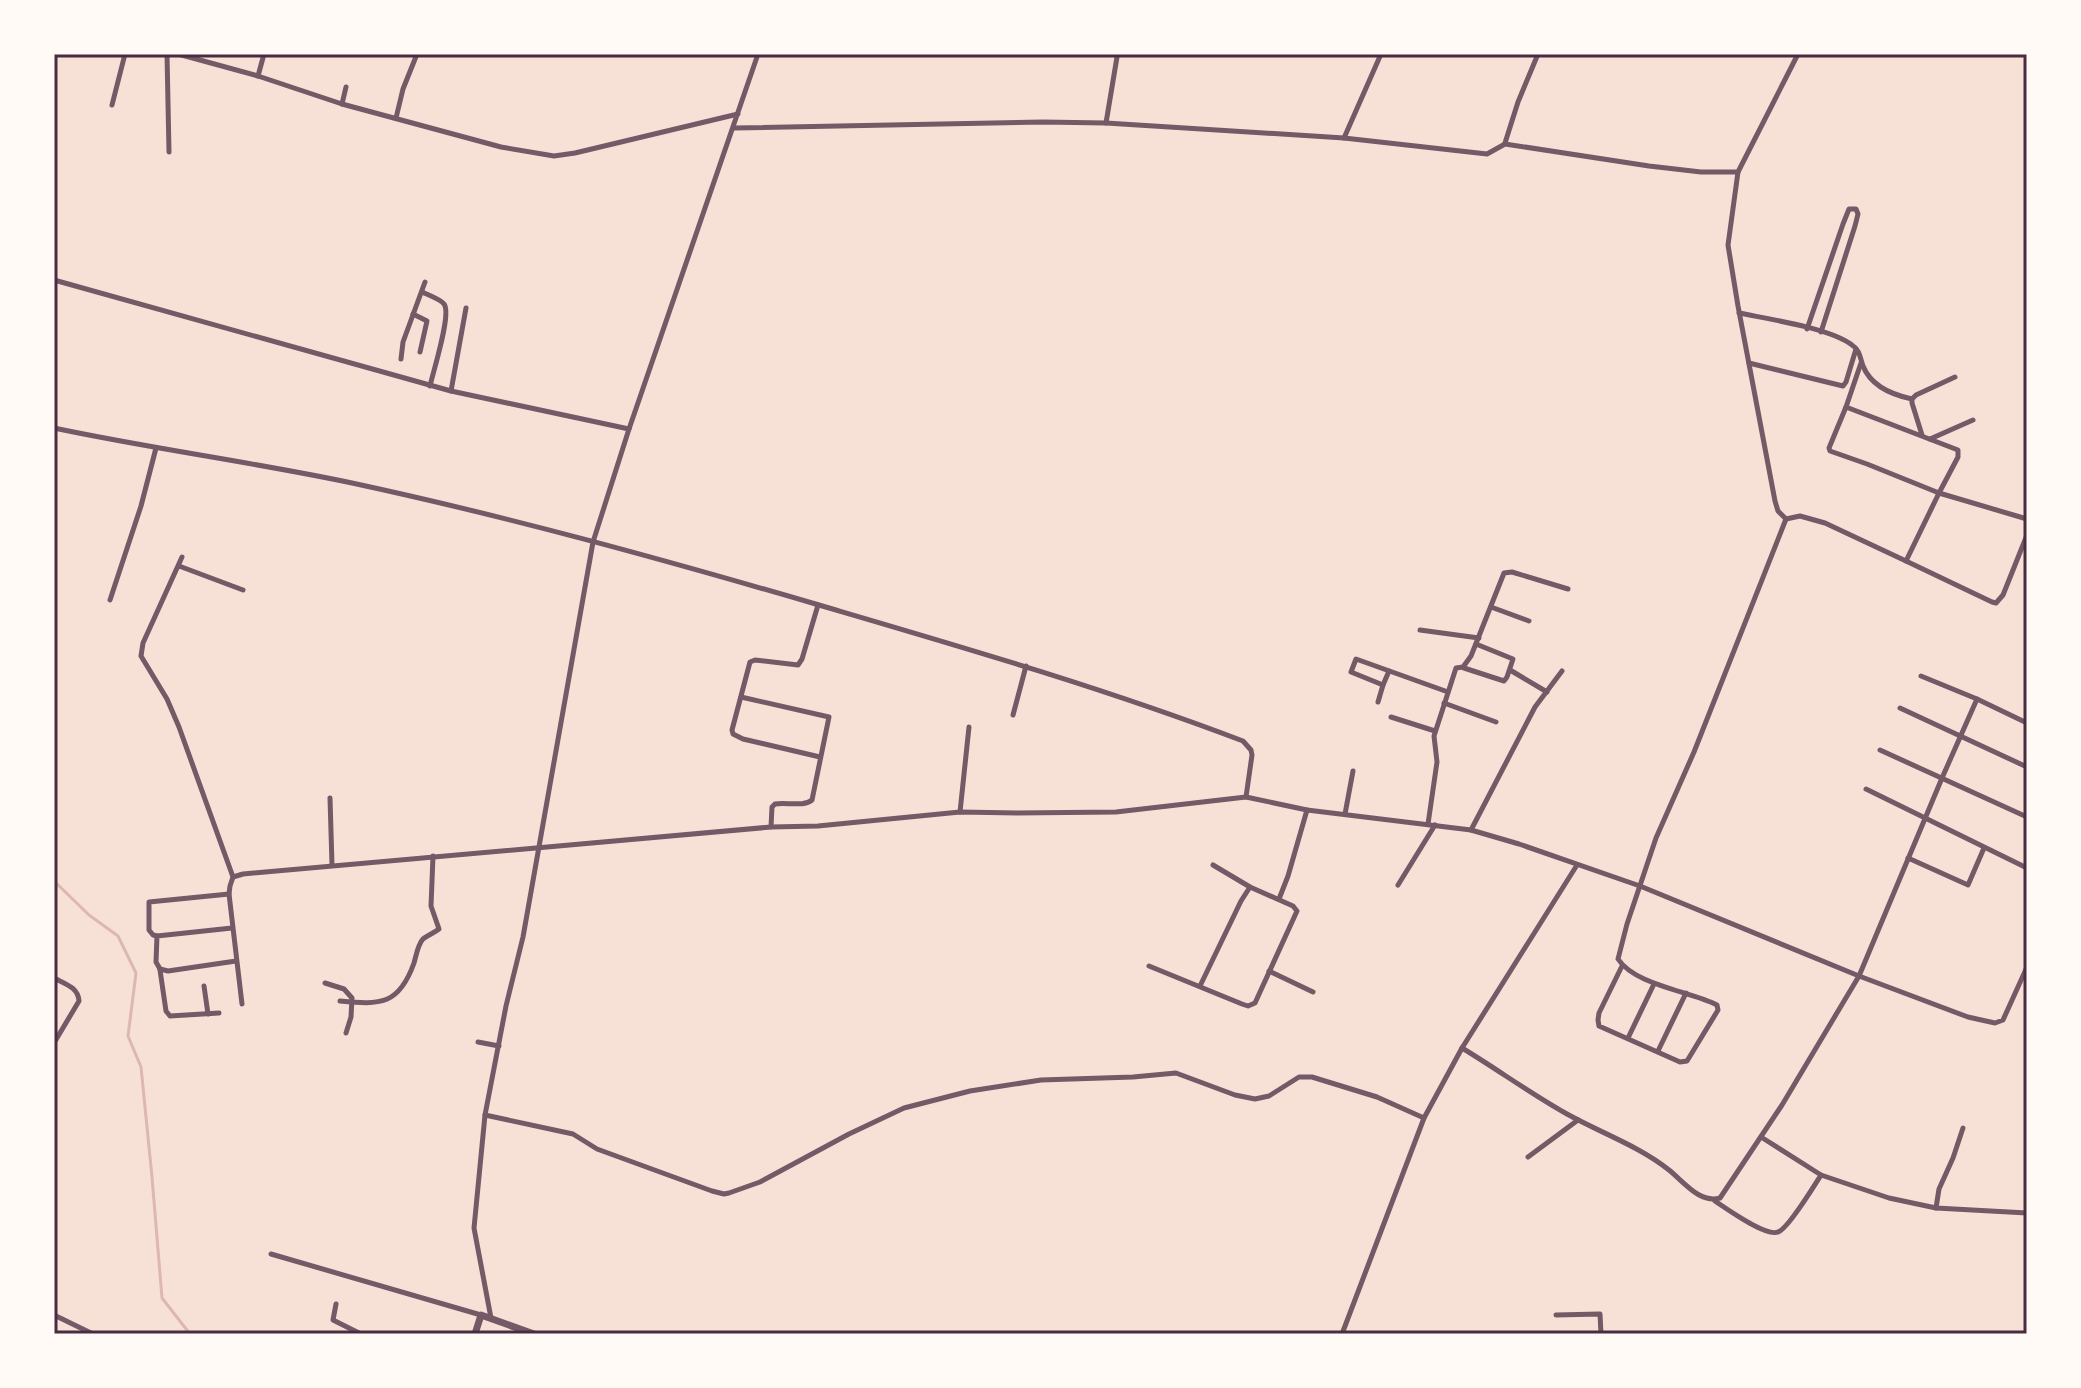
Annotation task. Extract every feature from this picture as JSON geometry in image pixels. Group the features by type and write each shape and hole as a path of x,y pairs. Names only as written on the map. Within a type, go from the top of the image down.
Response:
{"street":[{"path":"112,105 125,54"},
{"path":"167,54 169,152"},
{"path":"178,54 342,104 501,147 554,156 739,114"},
{"path":"258,76 264,54"},
{"path":"396,118 417,54"},
{"path":"491,1318 474,1228 485,1115 523,937 593,542 758,54"},
{"path":"1344,138 1381,54"},
{"path":"734,128 1106,123 1344,138 1487,154 1505,144 1538,54"},
{"path":"1786,519 1778,511 1775,501 1728,245 1738,172 1798,54"},
{"path":"1106,123 1117,57"},
{"path":"342,104 346,87"},
{"path":"1505,144 1649,166 1701,172 1738,172"},
{"path":"1807,329 1849,209 1856,209 1855,226 1821,332"},
{"path":"54,280 430,386 629,429"},
{"path":"401,359 401,346 425,282"},
{"path":"422,292 443,302 447,309 430,386"},
{"path":"451,391 466,308"},
{"path":"1739,313 1837,336 1856,348 1868,374 1881,387 1912,399"},
{"path":"413,314 427,321 420,352"},
{"path":"1749,363 1843,386 1856,348"},
{"path":"1862,361 1830,451 1939,493 2027,519"},
{"path":"1912,399 1955,377"},
{"path":"1912,399 1926,438"},
{"path":"1846,407 1959,451 1906,561"},
{"path":"1926,438 1973,420"},
{"path":"54,428 350,482 547,528 1026,666 1243,741 1252,755 1246,797"},
{"path":"110,600 141,506 156,448"},
{"path":"1786,519 1809,518 1852,535 1996,603 2003,595 2027,535"},
{"path":"1622,966 1598,1020 1599,1026 1680,1062 1687,1061 1718,1010 1717,1005 1654,984 1622,966 1618,955 1656,838 1699,740 1786,519"},
{"path":"182,557 143,643 141,656 167,699 179,727 233,877 229,894 242,1004"},
{"path":"179,566 243,590"},
{"path":"1463,667 1471,656 1506,572 1568,589"},
{"path":"818,605 801,663 795,666 752,660 748,665 733,734 820,757"},
{"path":"1491,607 1529,621"},
{"path":"1398,885 1431,824 1437,762 1435,731 1456,668 1463,667 1504,681 1513,659 1477,641 1420,630"},
{"path":"1383,685 1352,673 1356,659 1448,692"},
{"path":"1013,715 1026,666"},
{"path":"1510,670 1547,692"},
{"path":"1378,702 1389,671"},
{"path":"1471,830 1535,707 1562,671"},
{"path":"1921,676 2027,723"},
{"path":"741,697 827,716 828,720 812,800 805,804 775,804 772,807 771,827"},
{"path":"1714,1200 1722,1197 1761,1137 1859,976 1977,699"},
{"path":"1444,703 1496,722"},
{"path":"1900,708 2027,767"},
{"path":"1391,717 1435,731"},
{"path":"960,812 969,727"},
{"path":"1880,750 2027,817"},
{"path":"1345,814 1353,771"},
{"path":"1866,789 2027,868"},
{"path":"233,877 332,865 960,812 1116,812 1246,797 1307,810 1471,830 1519,844 1640,886 1968,1017 1995,1023 2003,1020 2027,967"},
{"path":"330,798 332,865"},
{"path":"1279,899 1307,810"},
{"path":"1908,858 1968,885 1984,848"},
{"path":"340,1001 377,1004 388,1001 396,995 410,974 419,944 437,931 439,925 431,906 433,856"},
{"path":"1149,966 1242,1004 1251,1005 1258,997 1297,911 1293,906 1250,887 1213,865"},
{"path":"1342,1334 1424,1118 1462,1048 1577,865"},
{"path":"1200,986 1250,887"},
{"path":"229,894 149,902 149,930 157,936 232,928"},
{"path":"157,936 156,962 160,969 167,1014 219,1013"},
{"path":"160,969 168,971 236,961"},
{"path":"1269,971 1313,992"},
{"path":"54,978 73,988 79,995 77,1007 55,1040"},
{"path":"325,983 349,993 353,1002 346,1033"},
{"path":"1628,1038 1654,984"},
{"path":"204,986 208,1014"},
{"path":"1658,1051 1686,993"},
{"path":"478,1042 499,1046"},
{"path":"1462,1048 1578,1120 1628,1144 1666,1168 1703,1198 1714,1200 1773,1233 1787,1225 1821,1175"},
{"path":"485,1115 573,1134 597,1149 724,1194 760,1182 904,1108 970,1091 1041,1080 1176,1073 1235,1095 1255,1099 1269,1096 1299,1077 1312,1077 1377,1097 1424,1118"},
{"path":"1528,1157 1578,1120"},
{"path":"1936,1208 1939,1189 1963,1128"},
{"path":"1761,1137 1821,1175 1897,1201 1936,1208 2027,1213"},
{"path":"271,1254 491,1318 534,1334"},
{"path":"336,1304 333,1320 361,1334"},
{"path":"1556,1315 1600,1314 1601,1334"},
{"path":"54,1315 93,1334"},
{"path":"475,1334 481,1315"}],"waterway":[{"path":"54,881 89,915 118,936 136,973 128,1036 141,1067 162,1298 190,1334"}]}
